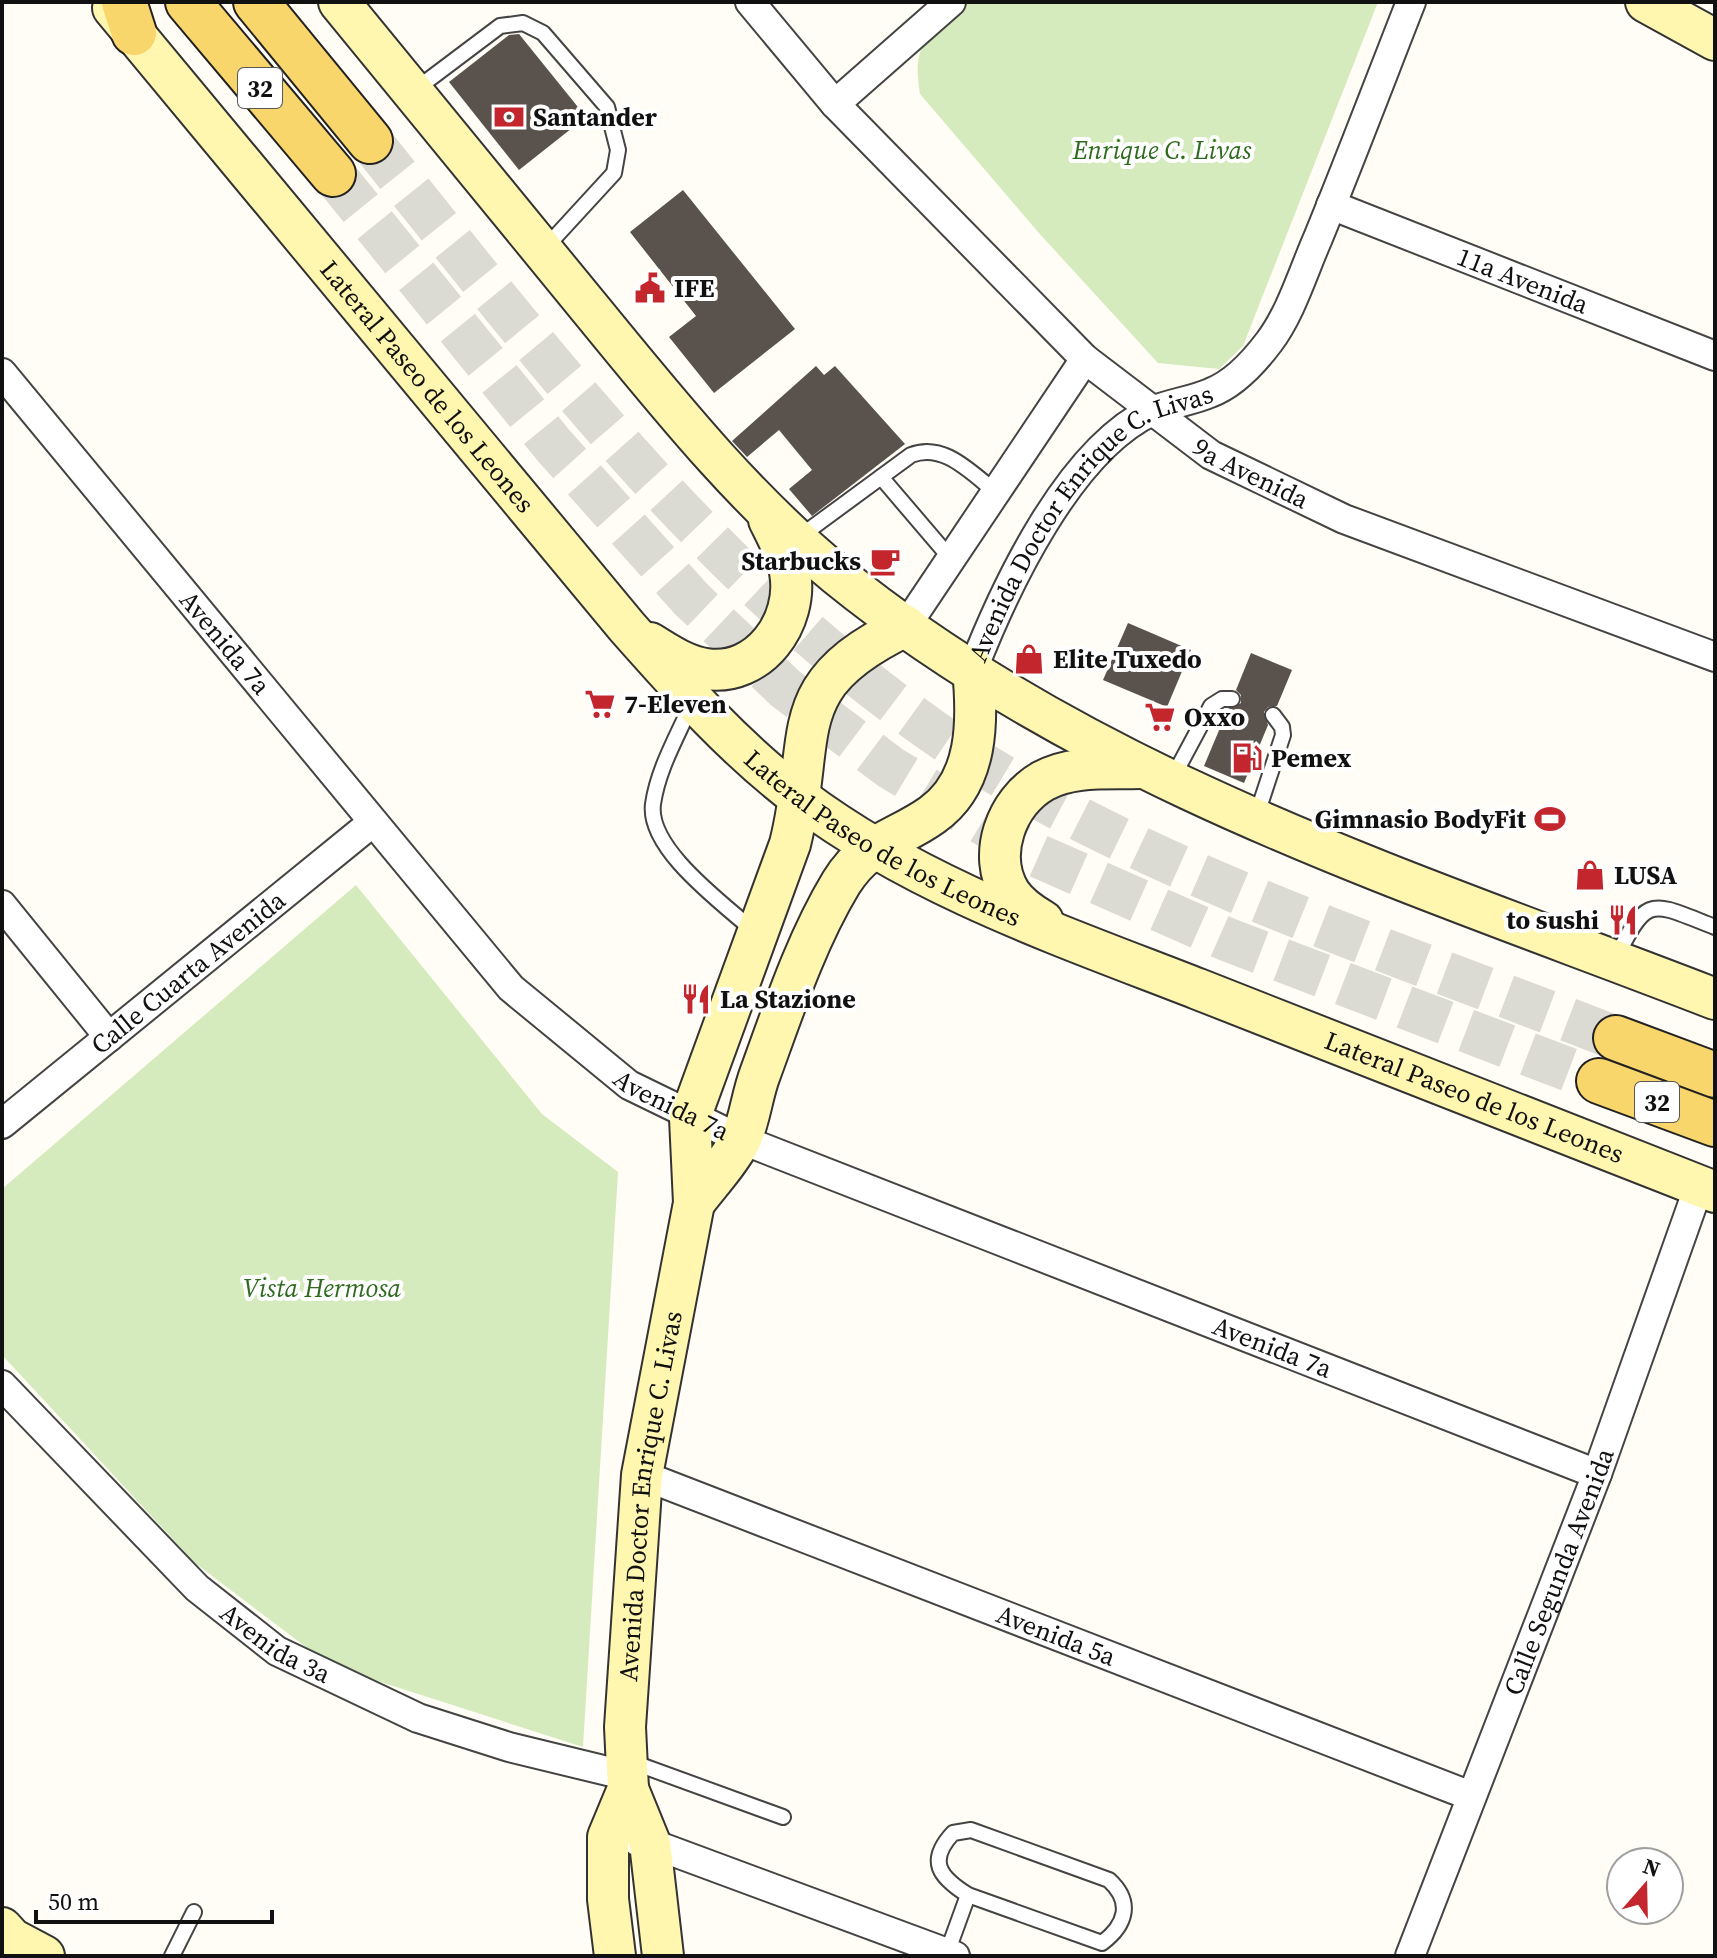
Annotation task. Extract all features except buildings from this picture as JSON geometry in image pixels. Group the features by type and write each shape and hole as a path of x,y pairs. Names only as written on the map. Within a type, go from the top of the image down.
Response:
{"main road":[{"name":"32","path":"188,2 333,174"},
{"name":"32","path":"256,2 370,141"},
{"name":"32","path":"1616,1038 1715,1075"},
{"name":"32","path":"1599,1081 1715,1124"}],"street":[{"path":"339,2 685,424 764,508 836,574 906,626 1043,715 1155,775 1390,874 1715,999"},
{"name":"9a Avenida","path":"750,2 835,104 1085,359 1211,455 1344,519 1715,657"},
{"path":"835,104 951,2"},
{"name":"Avenida Doctor Enrique C. Livas","path":"694,1203 740,1139 759,1077 821,921 843,881 872,847 933,814 957,791 971,758 976,704 973,669 999,603 1061,497 1110,441 1152,411 1213,392 1246,370 1271,340 1331,205 1411,2"},
{"path":"1646,2 1715,40"},
{"name":"Lateral Paseo de los Leones","path":"122,12 627,627 693,701 756,763 801,799 872,847 947,886 1069,939 1707,1189"},
{"name":"11a Avenida","path":"1331,205 1715,356"},
{"name":"Avenida Doctor Enrique C. Livas","path":"663,1956 650,1843 628,1776 625,1727 642,1475 694,1203 690,1118 790,844 801,799 805,732 819,692 844,661 906,626 1085,359"},
{"name":"Avenida 7a","path":"2,373 511,988 629,1085 690,1118 740,1139 1597,1474"},
{"path":"627,627 676,659 707,669 739,668 764,652 781,629 790,602 790,572 764,508"},
{"path":"1069,939 1027,911 1010,892 1000,855 1005,822 1019,799 1044,781 1074,770 1155,775"},
{"name":"Calle Cuarta Avenida","path":"2,1124 373,822"},
{"path":"2,905 109,1037"},
{"name":"Calle Segunda Avenida","path":"1410,1956 1707,1189"},
{"name":"Avenida 3a","path":"2,1385 197,1588 277,1651 418,1718 509,1747 628,1776"},
{"name":"Avenida 5a","path":"642,1475 1471,1796"},
{"name":"Avenida Doctor Enrique C. Livas","path":"615,1956 608,1899 608,1837 628,1776"},
{"path":"608,1837 650,1843 951,1954"}],"lane":[{"path":"412,92 500,26 523,23 543,33 607,107 618,150 614,173 543,251"},
{"path":"797,538 925,449 941,452 996,492"},
{"path":"881,477 951,559"},
{"path":"1155,775 1211,706 1222,699 1232,699"},
{"path":"693,701 663,766 653,807 658,835 678,860 757,934"},
{"path":"1256,817 1283,735 1282,727 1273,715"},
{"path":"1615,960 1634,922 1649,908 1660,906 1715,927"},
{"path":"628,1776 783,1817"},
{"path":"971,1830 1109,1880 1121,1891 1126,1906 1118,1931 1102,1943 968,1895 948,1883 938,1866 940,1846 946,1839 953,1833 971,1830"},
{"path":"951,1954 968,1895"},
{"path":"172,1956 194,1912"}],"green space":[{"name":"Enrique C. Livas","path":"966,2 1378,2 1243,346 1219,369 1158,363 1038,232 920,94 918,62 926,40"},
{"name":"Vista Hermosa","path":"356,885 542,1114 618,1172 583,1747 331,1666 195,1563 2,1355 2,1189"}],"tunnel":[{"path":"370,141 522,329 682,512 768,597 859,676 957,748 1062,810 1197,874 1336,932 1616,1038"},
{"path":"333,174 554,446 691,599 786,689 891,768 1036,855 1226,939 1599,1081"}],"place":[{"name":"Santander","path":"509,117"},
{"name":"IFE","path":"650,288"},
{"name":"Starbucks","path":"885,561"},
{"name":"Elite Tuxedo","path":"1029,659"},
{"name":"7-Eleven","path":"600,704"},
{"name":"Oxxo","path":"1160,717"},
{"name":"Pemex","path":"1247,758"},
{"name":"Gimnasio BodyFit","path":"1550,819"},
{"name":"LUSA","path":"1590,875"},
{"name":"to sushi","path":"1623,920"},
{"name":"La Stazione","path":"696,999"}]}
